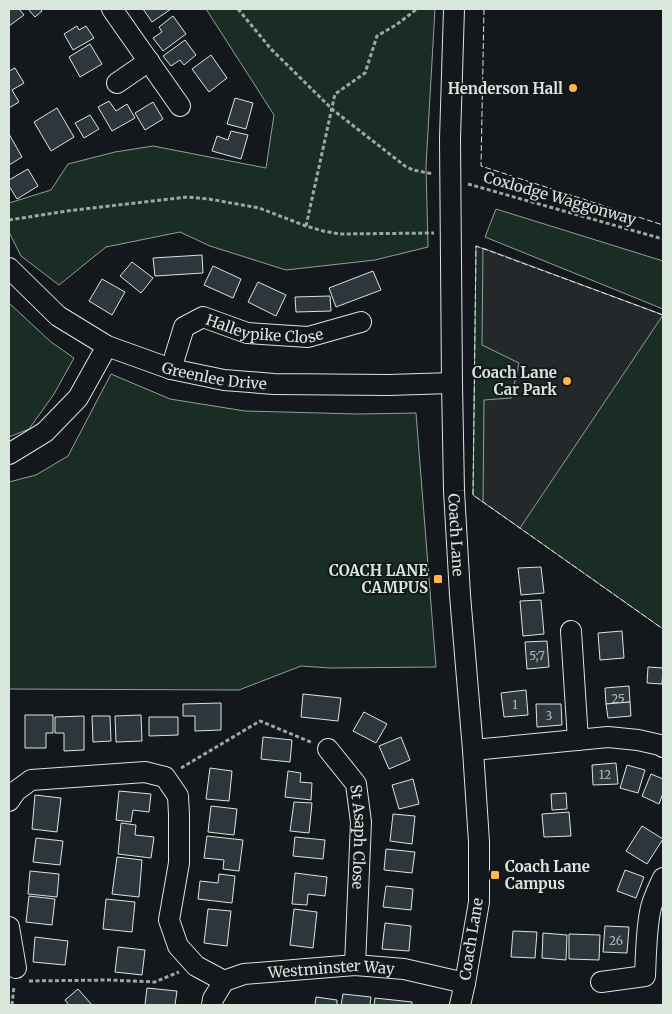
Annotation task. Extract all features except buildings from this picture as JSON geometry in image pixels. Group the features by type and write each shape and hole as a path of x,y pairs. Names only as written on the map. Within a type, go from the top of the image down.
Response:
{"street":[{"path":"112,9 180,106"},
{"name":"Coach Lane","path":"454,9 450,139 454,491 479,842 479,902 460,1005"},
{"path":"118,83 149,61"},
{"name":"Greenlee Drive","path":"9,268 58,316 107,346 171,369 224,380 274,384 388,385 452,383"},
{"name":"Halleypike Close","path":"171,369 184,327 203,317 247,333 308,337 361,322"},
{"path":"9,454 45,432 78,398 107,346"},
{"path":"571,631 578,740"},
{"path":"473,750 608,737 638,740 663,747"},
{"name":"St Asaph Close","path":"328,749 356,784 360,822 355,965"},
{"path":"9,801 16,791 31,780 145,772 166,778 178,796 179,814 179,863 169,920 178,946 196,966 224,981 213,999 212,1005"},
{"path":"601,982 654,977 648,930 650,910 663,878"},
{"path":"9,927 20,975"},
{"name":"Westminster Way","path":"224,981 244,974 355,965 404,969 465,983"}],"path":[{"name":"Coxlodge Waggonway","path":"238,9 271,49 332,110 405,166 413,170 450,178 663,240"},
{"path":"306,226 336,94 365,72 377,36 396,25 417,9"},
{"path":"9,220 187,197 259,208 306,226 340,234 450,233"},
{"path":"166,778 260,721 328,749"},
{"path":"20,975 155,982 196,966"}],"green space":[{"path":"206,9 435,9 426,166 428,247 375,260 286,270 210,246 180,232 106,247 59,285 21,256 9,232 9,203 51,190 68,164 115,152 153,146 266,168 274,115"},
{"path":"496,209 663,261 663,309 485,237"},
{"path":"476,246 663,315 663,629 473,495"},
{"path":"9,303 51,342 74,358 54,394 29,429 9,437"},
{"path":"111,374 170,399 245,411 358,414 416,413 436,667 330,668 301,666 239,690 9,689 9,482 36,475 68,456"}],"shaded area":[{"name":"Coach Lane Car Park","path":"483,248 663,315 520,528 483,502 484,400 511,398 519,363 482,345"}],"fence":[{"path":"484,9 481,166 663,225"},
{"path":"663,315 476,246 473,495 663,629"}],"place":[{"name":"Henderson Hall","path":"573,88"},
{"name":"Coach Lane Car Park","path":"567,381"},
{"name":"COACH LANE CAMPUS","path":"438,579"},
{"name":"Coach Lane Campus","path":"495,875"}]}
